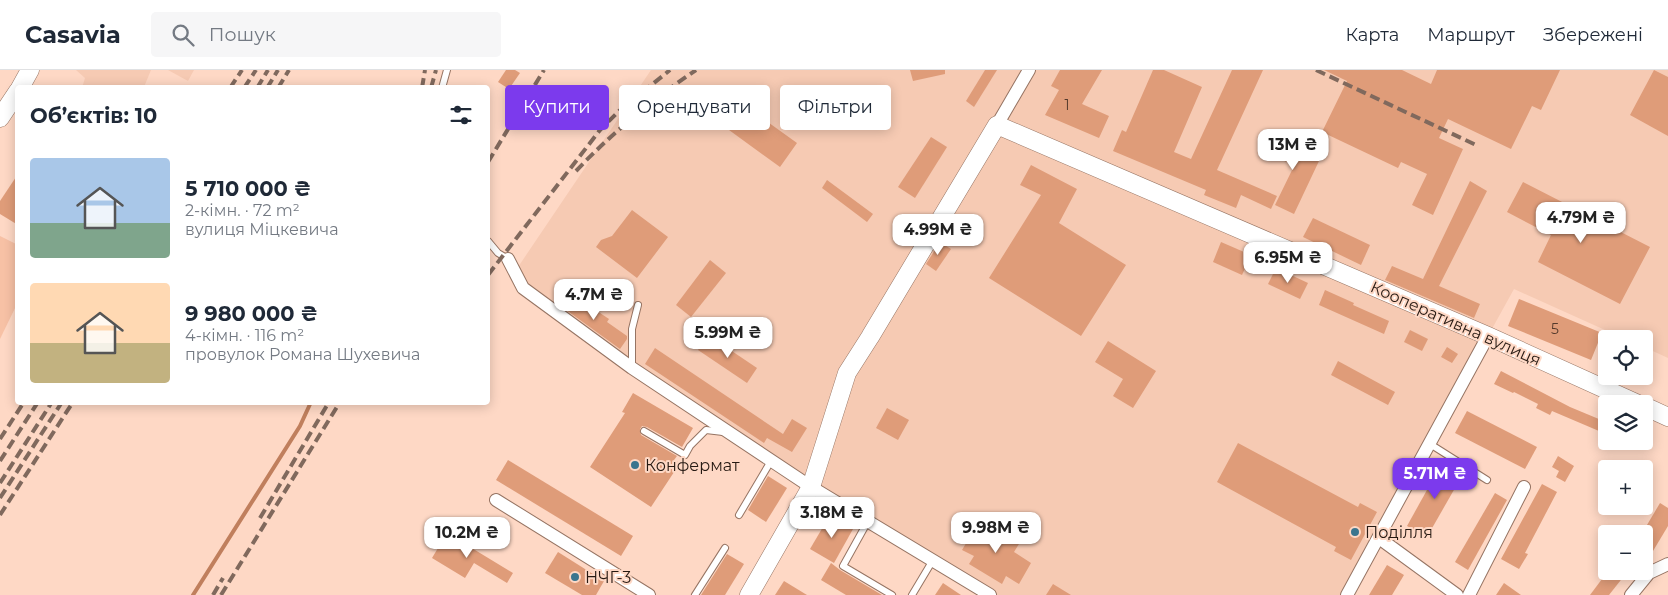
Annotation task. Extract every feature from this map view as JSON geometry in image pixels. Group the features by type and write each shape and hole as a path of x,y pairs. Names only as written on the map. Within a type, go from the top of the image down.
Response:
{"street":[{"path":"22,85 30,70"},
{"path":"749,595 811,487 847,373 1029,70"},
{"path":"0,118 15,96"},
{"name":"Кооперативна вулиця","path":"997,125 1488,336 1618,395"},
{"path":"508,259 524,288 632,368 811,487 990,595"},
{"path":"1347,595 1488,336"},
{"path":"1653,410 1668,417"},
{"path":"1469,595 1524,487"},
{"path":"496,500 649,595"},
{"path":"1379,538 1457,595"},
{"path":"1631,595 1649,573 1668,564"}],"lane":[{"path":"443,85 447,70"},
{"path":"490,243 498,253 508,259"},
{"path":"632,368 632,328 638,305"},
{"path":"644,431 685,455 690,446 706,430 730,432"},
{"path":"1430,444 1487,480"},
{"path":"739,515 771,460"},
{"path":"868,521 843,566 892,595"},
{"path":"695,595 725,548"},
{"path":"912,595 932,560"}],"shaded area":[{"path":"76,70 151,70 145,85 83,85 85,78"},
{"path":"168,70 194,70 188,81"},
{"path":"651,70 1668,70 1668,358 1653,351 1653,330 1605,330 1514,289 1345,595 992,595 632,368 514,273 619,117 619,130 770,130 770,85 641,85"},
{"path":"0,236 15,244 15,308 0,339"}],"building":[{"path":"506,70 515,70 520,73 512,85 505,86 498,82"},
{"path":"910,70 945,70 945,74 913,81"},
{"path":"985,70 997,70 974,107 966,101"},
{"path":"1060,70 1102,70 1082,104 1109,116 1099,138 1045,115 1059,90 1051,86"},
{"path":"1153,70 1164,70 1202,87 1174,152 1191,159 1232,70 1263,70 1217,170 1277,196 1271,209 1241,195 1236,208 1204,195 1206,190 1113,151 1122,130 1126,132"},
{"path":"1324,70 1402,70 1431,84 1437,70 1560,70 1541,110 1532,106 1511,149 1448,119 1439,138 1463,149 1433,215 1412,205 1427,174 1401,162 1398,168 1322,132 1347,81"},
{"path":"1654,70 1668,77 1668,136 1630,115"},
{"path":"770,124 797,143 780,167 729,130 770,130"},
{"path":"1277,132 1300,144 1296,150 1319,161 1294,214 1275,205 1294,166 1267,152"},
{"path":"931,137 947,147 915,198 898,187"},
{"path":"1031,165 1077,189 1059,223 1126,265 1081,336 989,278 1041,195 1020,185"},
{"path":"15,178 15,223 0,214 0,201"},
{"path":"827,180 873,214 867,222 822,188"},
{"path":"1470,181 1487,191 1439,286 1480,304 1474,318 1385,280 1392,266 1423,279"},
{"path":"1523,182 1650,247 1620,304 1538,262 1551,235 1507,212"},
{"path":"632,210 668,237 637,278 596,247 601,240 612,236"},
{"path":"1313,218 1370,245 1361,265 1303,237"},
{"path":"940,242 951,249 936,271 926,264"},
{"path":"1221,242 1251,255 1242,275 1213,262"},
{"path":"710,260 726,273 691,317 676,305"},
{"path":"1276,268 1308,283 1300,299 1268,284"},
{"path":"1325,290 1389,321 1384,334 1319,305"},
{"path":"565,294 580,304 582,301 609,319 607,322 627,336 620,349 558,304"},
{"path":"1519,299 1598,331 1598,343 1591,360 1508,326"},
{"path":"1410,330 1428,339 1422,351 1404,342"},
{"path":"708,335 757,368 747,383 698,350"},
{"path":"1108,341 1156,371 1133,408 1113,396 1123,379 1095,362"},
{"path":"1447,347 1458,354 1452,363 1441,357"},
{"path":"655,348 783,434 792,419 807,428 792,452 767,438 764,443 645,364"},
{"path":"1338,361 1395,392 1388,405 1331,375"},
{"path":"1501,371 1570,407 1598,419 1598,431 1552,411 1550,415 1536,408 1538,404 1494,384"},
{"name":"Конфермат","path":"633,393 693,428 682,447 647,427 642,426 640,429 641,435 677,456 674,460 680,463 651,507 590,467 625,413 622,412"},
{"path":"887,408 909,420 898,440 876,428"},
{"path":"1467,411 1537,447 1525,469 1455,433"},
{"path":"1238,443 1358,507 1360,503 1377,512 1351,560 1334,551 1336,547 1217,482"},
{"path":"1558,456 1574,466 1565,482 1556,477 1559,471 1552,467"},
{"path":"508,460 633,536 621,556 496,480"},
{"path":"1442,463 1463,474 1427,537 1407,526"},
{"path":"768,476 787,488 766,522 748,510"},
{"path":"1542,484 1557,492 1525,553 1528,554 1519,569 1501,559"},
{"path":"1495,493 1507,500 1468,570 1455,562"},
{"path":"1660,503 1668,508 1668,526 1653,551 1653,525 1647,525"},
{"path":"830,515 853,529 834,563 810,549"},
{"path":"980,520 1009,538 1012,533 1022,539 1014,552 1031,563 1019,584 1006,576 1002,584 969,564 974,556 962,550"},
{"path":"447,533 513,573 507,583 474,563 465,578 432,558"},
{"name":"НЧГ-3","path":"558,552 604,581 596,595 582,595 545,573"},
{"path":"727,554 744,564 725,595 701,595"},
{"path":"831,563 882,595 846,595 821,580"},
{"path":"1387,565 1404,575 1392,595 1369,595"},
{"path":"1601,580 1621,580 1609,595 1590,595"},
{"path":"784,581 807,595 775,595"},
{"path":"943,583 961,595 935,595"},
{"path":"1504,583 1521,595 1496,595"},
{"path":"1053,584 1071,595 1046,595"}],"waterway":[{"path":"193,595 300,426 310,405"}],"railway":[{"path":"232,85 242,70"},
{"path":"246,85 256,70"},
{"path":"259,85 268,70"},
{"path":"269,85 278,70"},
{"path":"280,85 289,70"},
{"path":"422,85 425,70"},
{"path":"432,85 436,70"},
{"path":"490,159 544,70"},
{"path":"490,272 600,130 619,111 670,70"},
{"path":"576,171 633,118 696,70"},
{"path":"1316,70 1476,145"},
{"path":"0,439 22,405"},
{"path":"0,461 36,405"},
{"path":"0,483 50,405"},
{"path":"0,498 60,405"},
{"path":"0,515 71,405"},
{"path":"260,518 327,405"},
{"path":"221,595 338,405"},
{"path":"213,595 223,578"}],"place":[{"name":"Конфермат","path":"635,465"},
{"name":"Поділля","path":"1355,532"},
{"name":"НЧГ-3","path":"575,577"}]}
